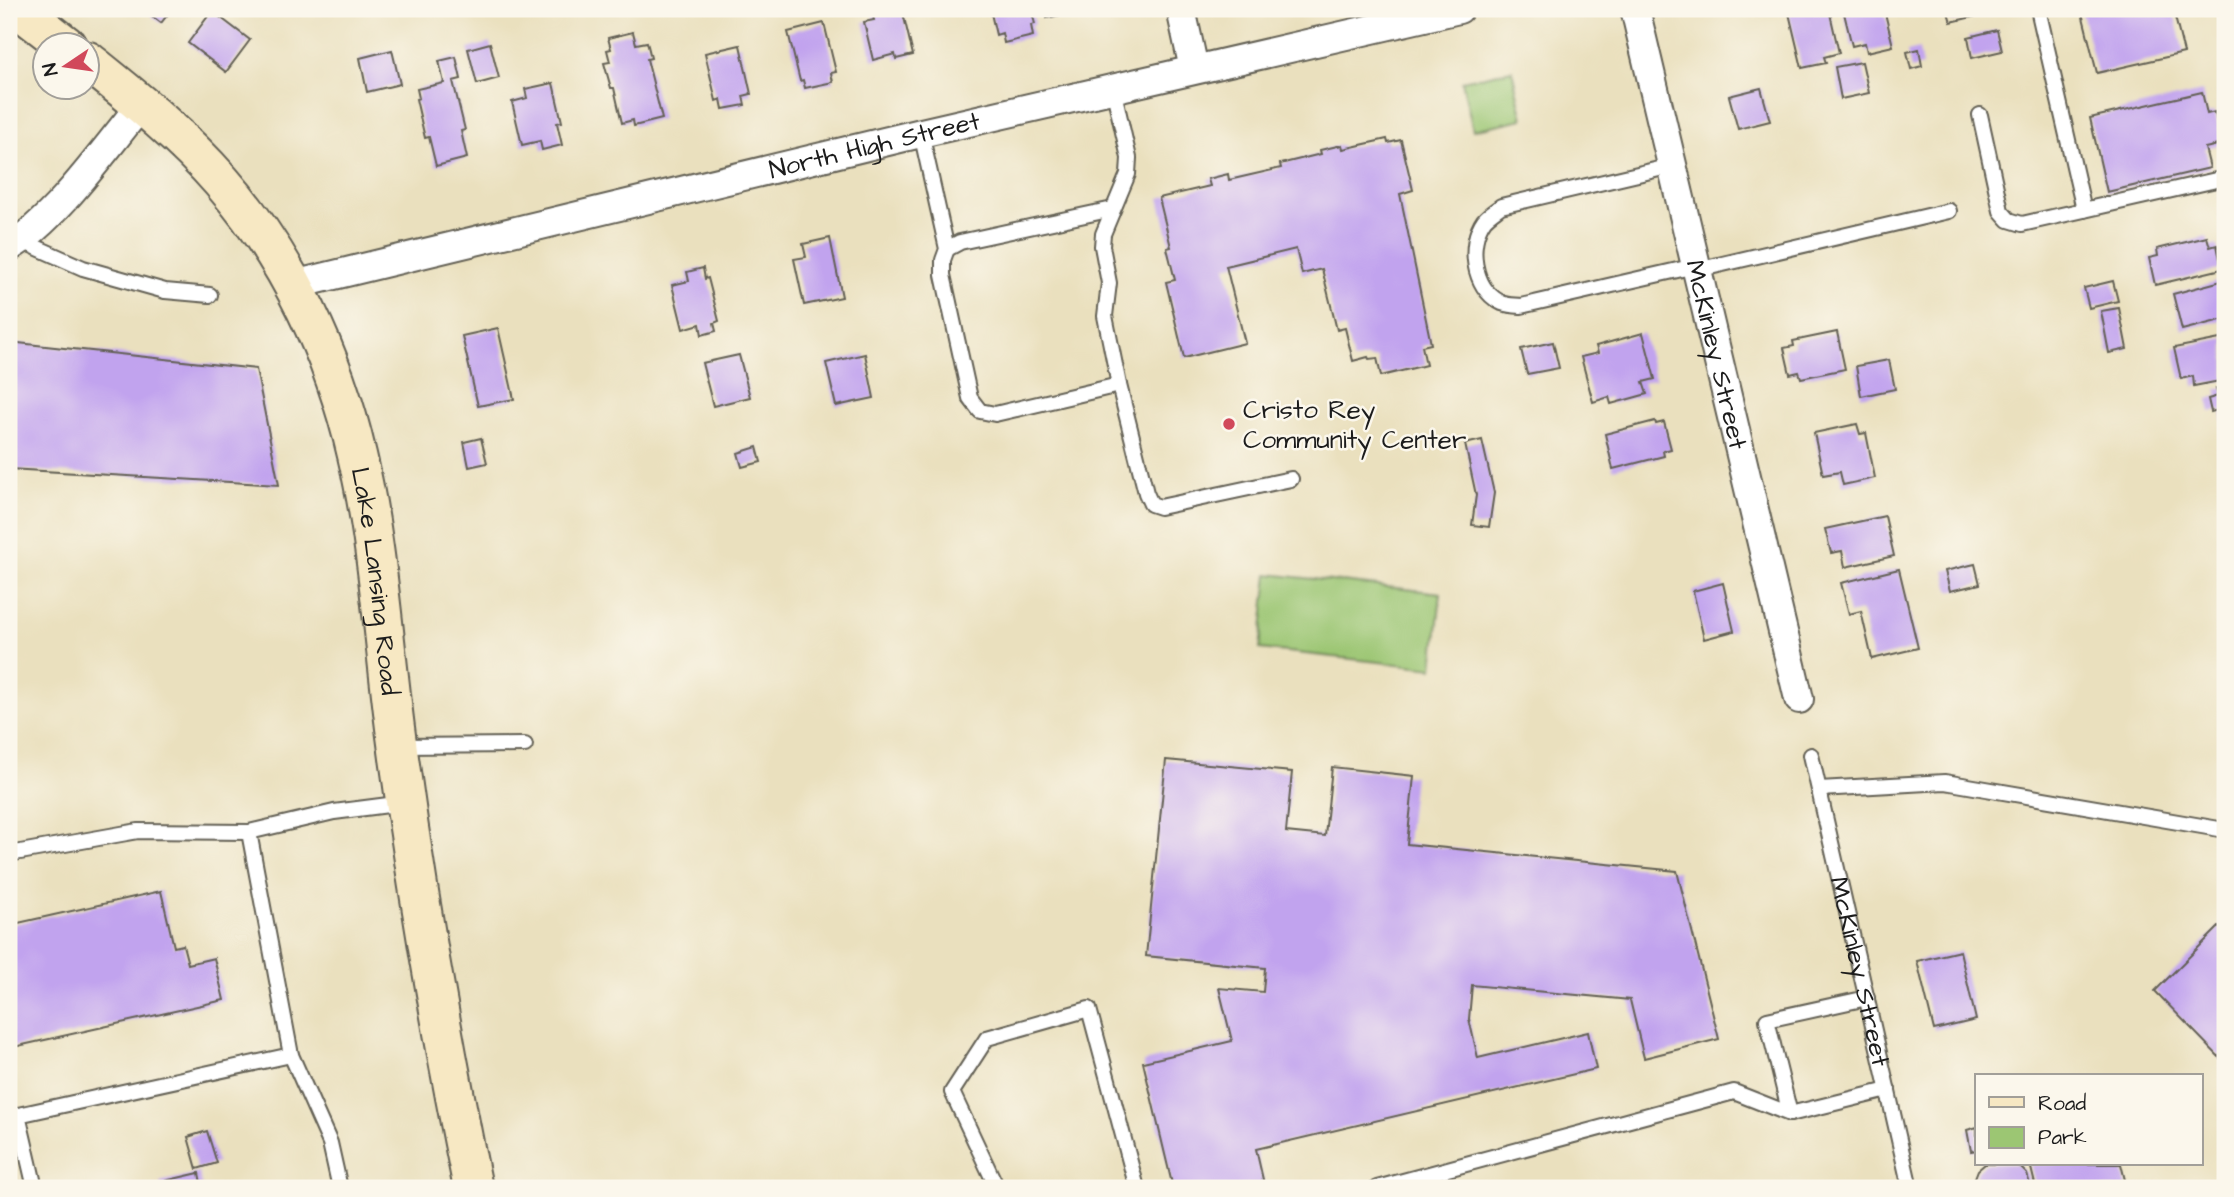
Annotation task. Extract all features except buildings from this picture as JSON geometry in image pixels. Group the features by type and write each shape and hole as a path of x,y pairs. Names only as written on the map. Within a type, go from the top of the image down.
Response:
{"main road":[{"path":"19,9 49,32"},
{"name":"Lake Lansing Road","path":"102,72 142,104 220,180 267,243 305,308 329,362 346,412 358,456 370,525 398,746 439,1017 473,1188"}],"street":[{"path":"1181,9 1194,69"},
{"name":"North High Street","path":"293,285 921,133 1459,9"},
{"name":"McKinley Street","path":"1635,9 1799,699"},
{"path":"14,243 63,200 142,104"}],"lane":[{"path":"2038,9 2084,210"},
{"path":"1113,88 1129,158 1128,174 1103,234 1102,246 1109,283 1105,316 1119,385 1151,504 1160,507 1291,479"},
{"path":"1980,115 2001,211 2009,220 2022,224 2225,178"},
{"path":"921,133 947,249 943,260 943,275 970,398 980,411 995,414 1119,385"},
{"path":"1672,166 1501,206 1484,220 1476,239 1475,260 1479,279 1488,294 1502,304 1521,306 1949,211"},
{"path":"947,249 960,242 1113,209"},
{"path":"14,243 83,268 165,290 210,295"},
{"path":"398,746 525,745"},
{"name":"McKinley Street","path":"1811,755 1910,1188"},
{"path":"1819,789 1945,782 2225,830"},
{"path":"9,854 138,831 249,832 334,812 406,803"},
{"path":"249,832 291,1055 330,1143 340,1188"},
{"path":"1790,1114 1767,1020 1867,998"},
{"path":"997,1188 952,1092 987,1038 1089,1009 1136,1188"},
{"path":"35,1188 18,1115 291,1055"},
{"path":"1377,1188 1734,1092 1790,1114 1888,1090"}],"green space":[{"path":"1512,70 1523,119 1473,130 1462,81"},
{"path":"1268,574 1441,593 1433,668 1260,649"}],"place":[{"name":"Cristo Rey Community Center","path":"1229,424"}]}
